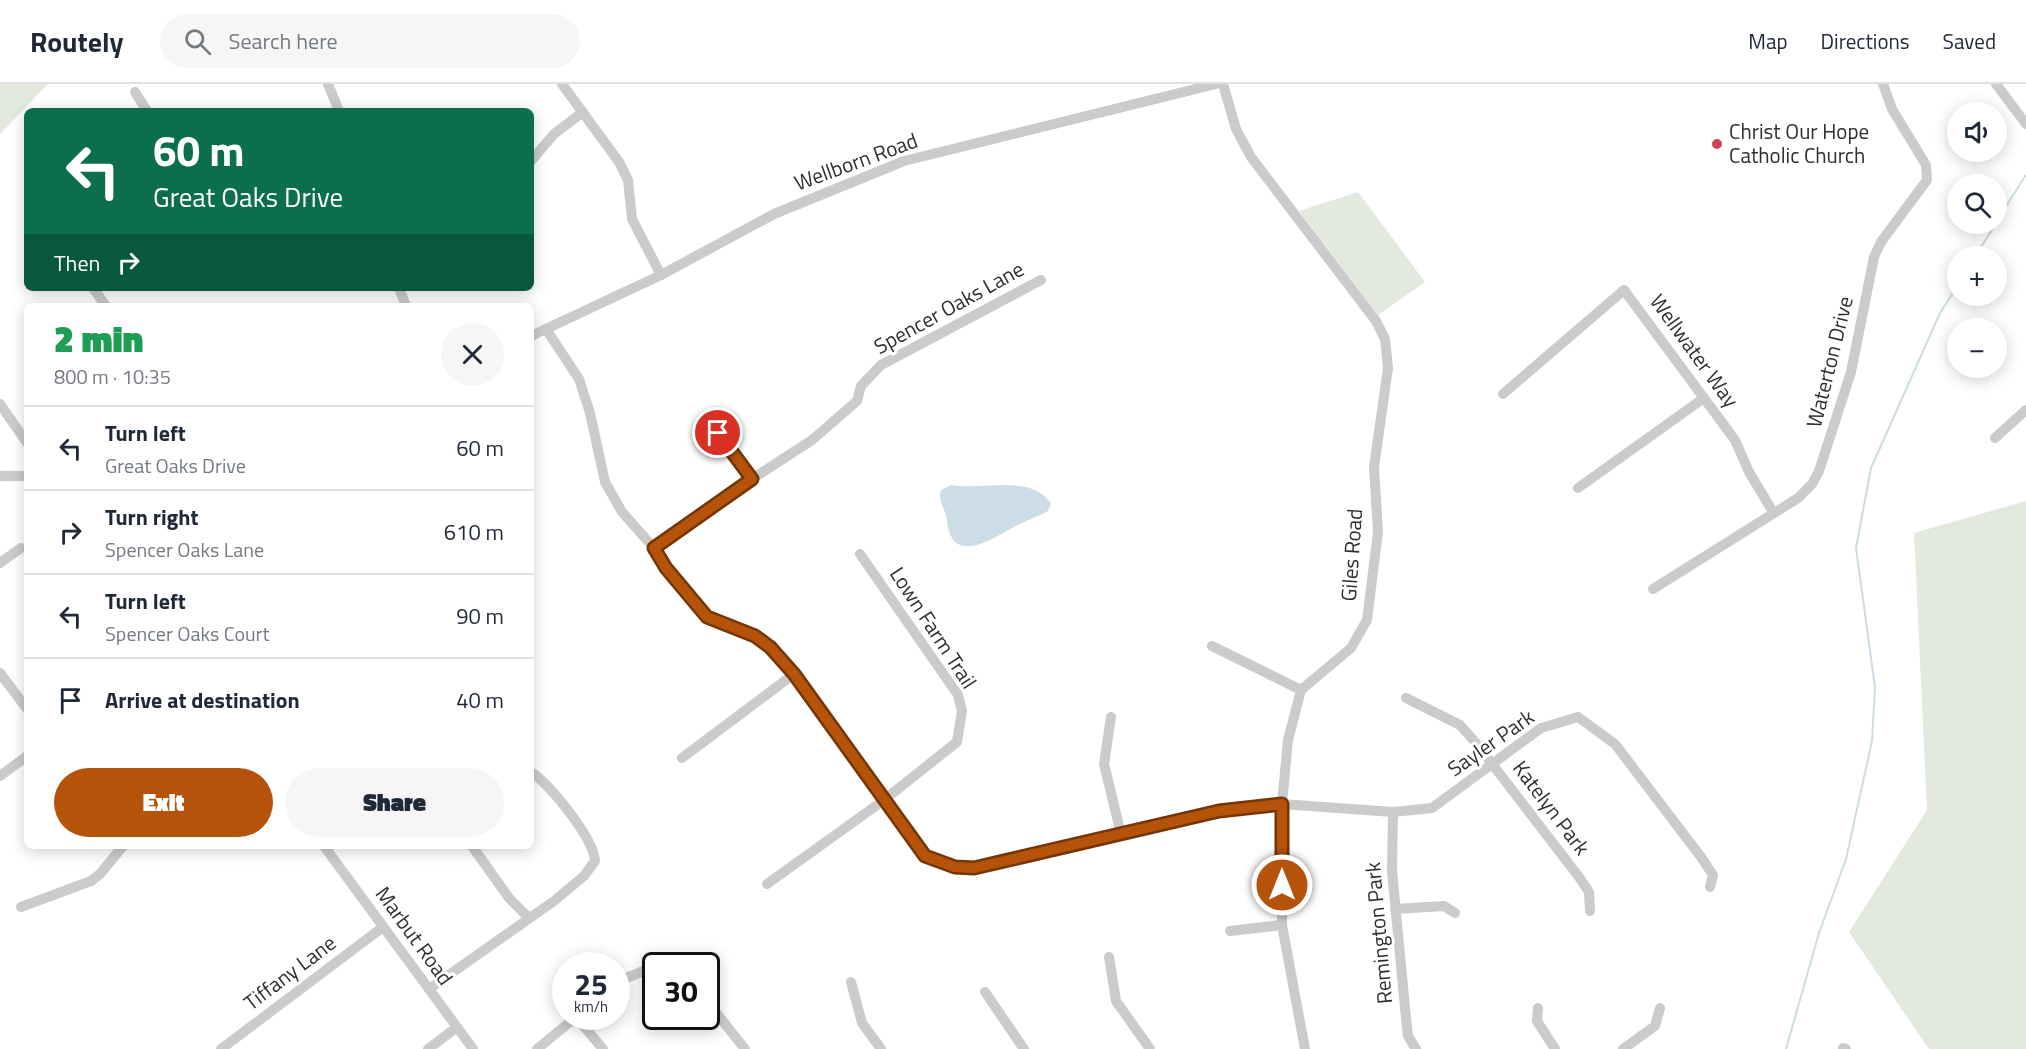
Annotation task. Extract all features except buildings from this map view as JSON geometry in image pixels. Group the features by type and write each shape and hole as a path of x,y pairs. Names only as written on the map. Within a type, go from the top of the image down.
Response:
{"street":[{"path":"328,84 338,108"},
{"path":"562,84 619,162 628,180 632,219 661,275"},
{"name":"Wellborn Road","path":"534,335 661,275 774,214 904,161 1216,84"},
{"name":"Giles Road","path":"1223,84 1236,129 1251,158 1364,302 1385,339 1388,368 1374,467 1378,532 1367,620 1351,648 1328,664 1301,690"},
{"name":"Waterton Drive","path":"1653,589 1798,498 1812,484 1819,471 1851,372 1874,257 1881,242 1927,180 1926,165 1892,109 1883,84"},
{"path":"1996,84 2026,124"},
{"path":"135,92 145,108"},
{"path":"534,157 554,134 583,112"},
{"name":"Spencer Oaks Lane","path":"654,548 812,440 858,401 861,386 881,365 1041,280"},
{"name":"Wellwater Way","path":"1503,394 1624,290 1735,440 1749,472 1773,512"},
{"name":"Sayler Park","path":"546,329 579,380 590,413 605,482 622,512 654,548 666,568 707,617 762,642 794,674 925,856 955,867 974,868 1219,811 1282,804 1392,812 1432,808 1540,728 1578,717 1605,735 1630,763 1713,875 1710,886"},
{"path":"1578,488 1704,398"},
{"path":"0,404 24,439"},
{"path":"1995,438 2026,410"},
{"path":"718,433 752,479"},
{"path":"0,476 22,476"},
{"path":"0,563 21,548"},
{"name":"Lown Farm Trail","path":"767,884 884,800 957,742 962,711 958,694 860,554"},
{"path":"1212,646 1301,690 1288,740 1282,804 1282,925 1305,1049"},
{"path":"0,673 24,706"},
{"path":"682,758 794,674"},
{"name":"Katelyn Park","path":"1406,698 1460,725 1493,763 1589,892 1590,911"},
{"path":"1111,717 1104,764 1121,834"},
{"path":"0,776 24,758"},
{"path":"429,989 577,883 591,869 595,861 595,854 583,834 542,778 534,774"},
{"name":"Remington Park","path":"1392,812 1392,871 1395,909 1408,1036 1416,1049"},
{"path":"21,908 91,881 100,874 121,849"},
{"name":"Marbut Road","path":"326,849 473,1049"},
{"path":"474,849 509,898 528,917"},
{"path":"1395,909 1444,906 1455,913"},
{"path":"1230,931 1282,925"},
{"name":"Tiffany Lane","path":"220,1049 383,927"},
{"path":"1109,957 1116,1001 1150,1049"},
{"path":"851,982 862,1023 880,1049"},
{"path":"985,992 1024,1049"},
{"path":"1538,1008 1537,1021 1555,1049"},
{"path":"1623,1049 1654,1026 1660,1008"},
{"path":"720,1018 745,1049"},
{"path":"428,1049 456,1028"},
{"path":"537,1049 560,1030"},
{"path":"587,1030 603,1049"}],"shaded area":[{"path":"0,84 48,84 24,108 0,134"},
{"path":"1358,192 1425,282 1378,315 1299,211"},
{"path":"951,485 1005,485 1031,488 1051,503 1048,511 984,543 964,546 956,543 950,535 941,501 941,490"},
{"path":"2026,501 2026,1049 1929,1049 1849,932 1927,810 1914,533"}],"waterway":[{"path":"2007,205 2026,175"},
{"path":"1982,246 1989,234"},
{"path":"1786,1049 1819,933 1846,859 1872,741 1875,687 1856,548 1871,468 1940,313 1947,302"}],"place":[{"name":"Christ Our Hope Catholic Church","path":"1717,144"}],"route":[{"path":"718,433 752,479 654,548 692,602 707,617 755,636 770,647 794,674 925,856 955,867 974,868 1219,811 1282,804 1282,885"}]}
